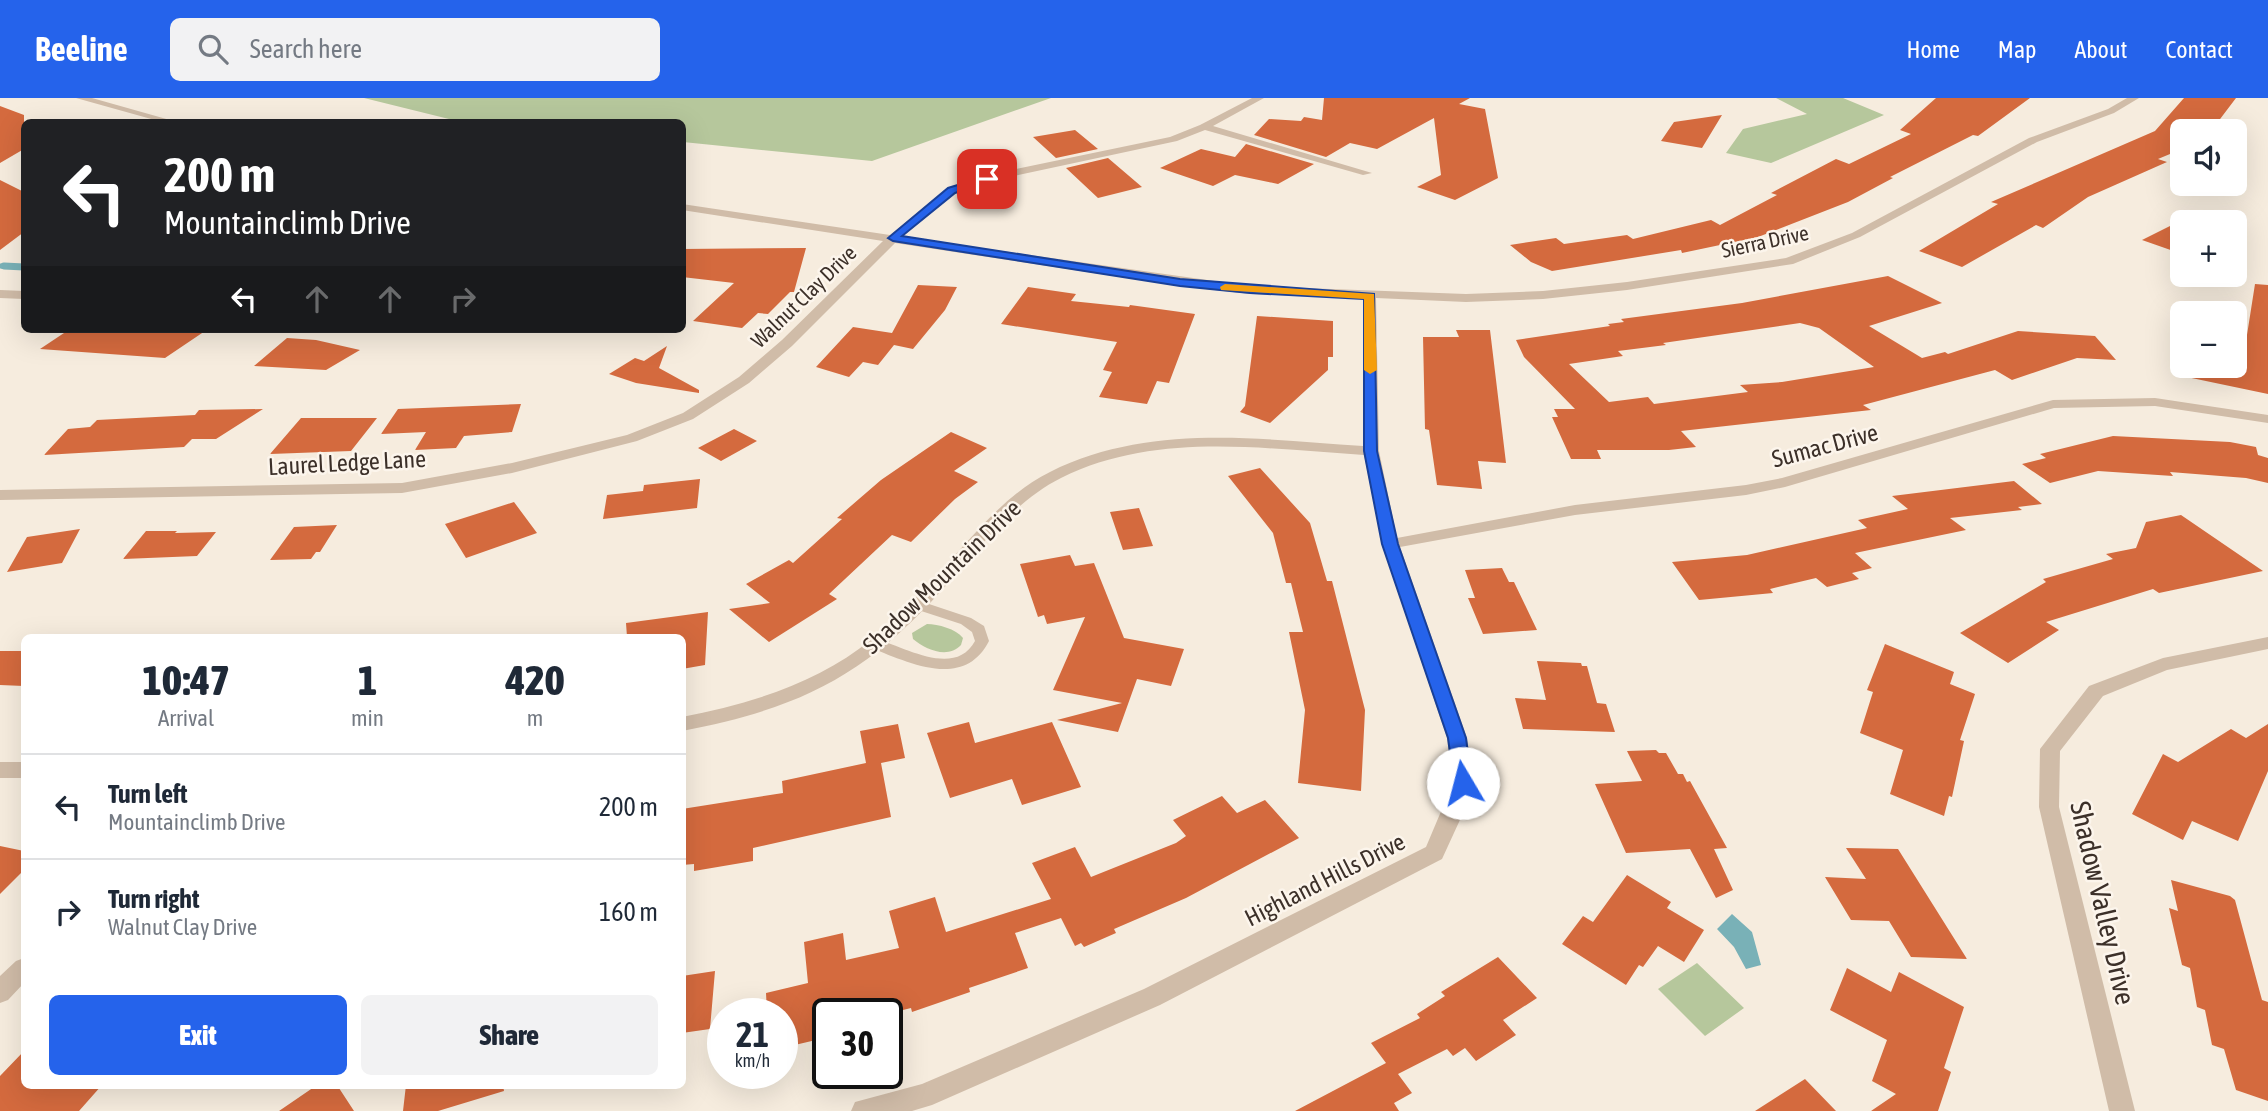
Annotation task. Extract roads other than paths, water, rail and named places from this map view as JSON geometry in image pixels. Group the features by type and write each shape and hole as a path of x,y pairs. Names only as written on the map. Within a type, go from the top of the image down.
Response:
{"street":[{"path":"81,98 161,119"},
{"name":"Walnut Clay Drive","path":"688,416 744,380 779,350 893,238 952,190 973,182 1146,146 1204,127 1259,98"},
{"name":"Sierra Drive","path":"686,207 1180,282 1250,290 1466,298 1543,295 1628,286 1789,261 1856,235 2033,140 2110,111 2134,98"},
{"path":"1204,127 1367,173"},
{"path":"0,294 21,295"},
{"name":"Highland Hills Drive","path":"864,1111 923,1096 1152,997 1434,853 1450,822 1463,783 1457,738 1390,544 1371,451 1370,296"},
{"name":"Sumac Drive","path":"1390,544 1575,510 1746,490 1785,482 2053,404 2155,402 2268,419"},
{"name":"Laurel Ledge Lane","path":"0,495 402,488 512,468 632,438 688,416"},
{"name":"Shadow Mountain Drive","path":"686,723 718,718 782,697 851,663 876,644 917,605 1012,504 1055,475 1111,455 1156,444 1215,442 1371,451"},
{"name":"Shadow Valley Drive","path":"2122,1111 2049,807 2050,749 2096,691 2163,664 2268,643"},
{"path":"0,770 21,770"},
{"path":"0,992 21,971"}],"lane":[{"path":"876,644 931,663 958,663 972,656 982,641 979,629 965,621 917,605"}],"water":[{"path":"1732,914 1752,932 1761,965 1746,969 1734,947 1717,929"}],"waterway":[{"path":"0,266 21,267"},
{"path":"4,266 21,267"}]}
